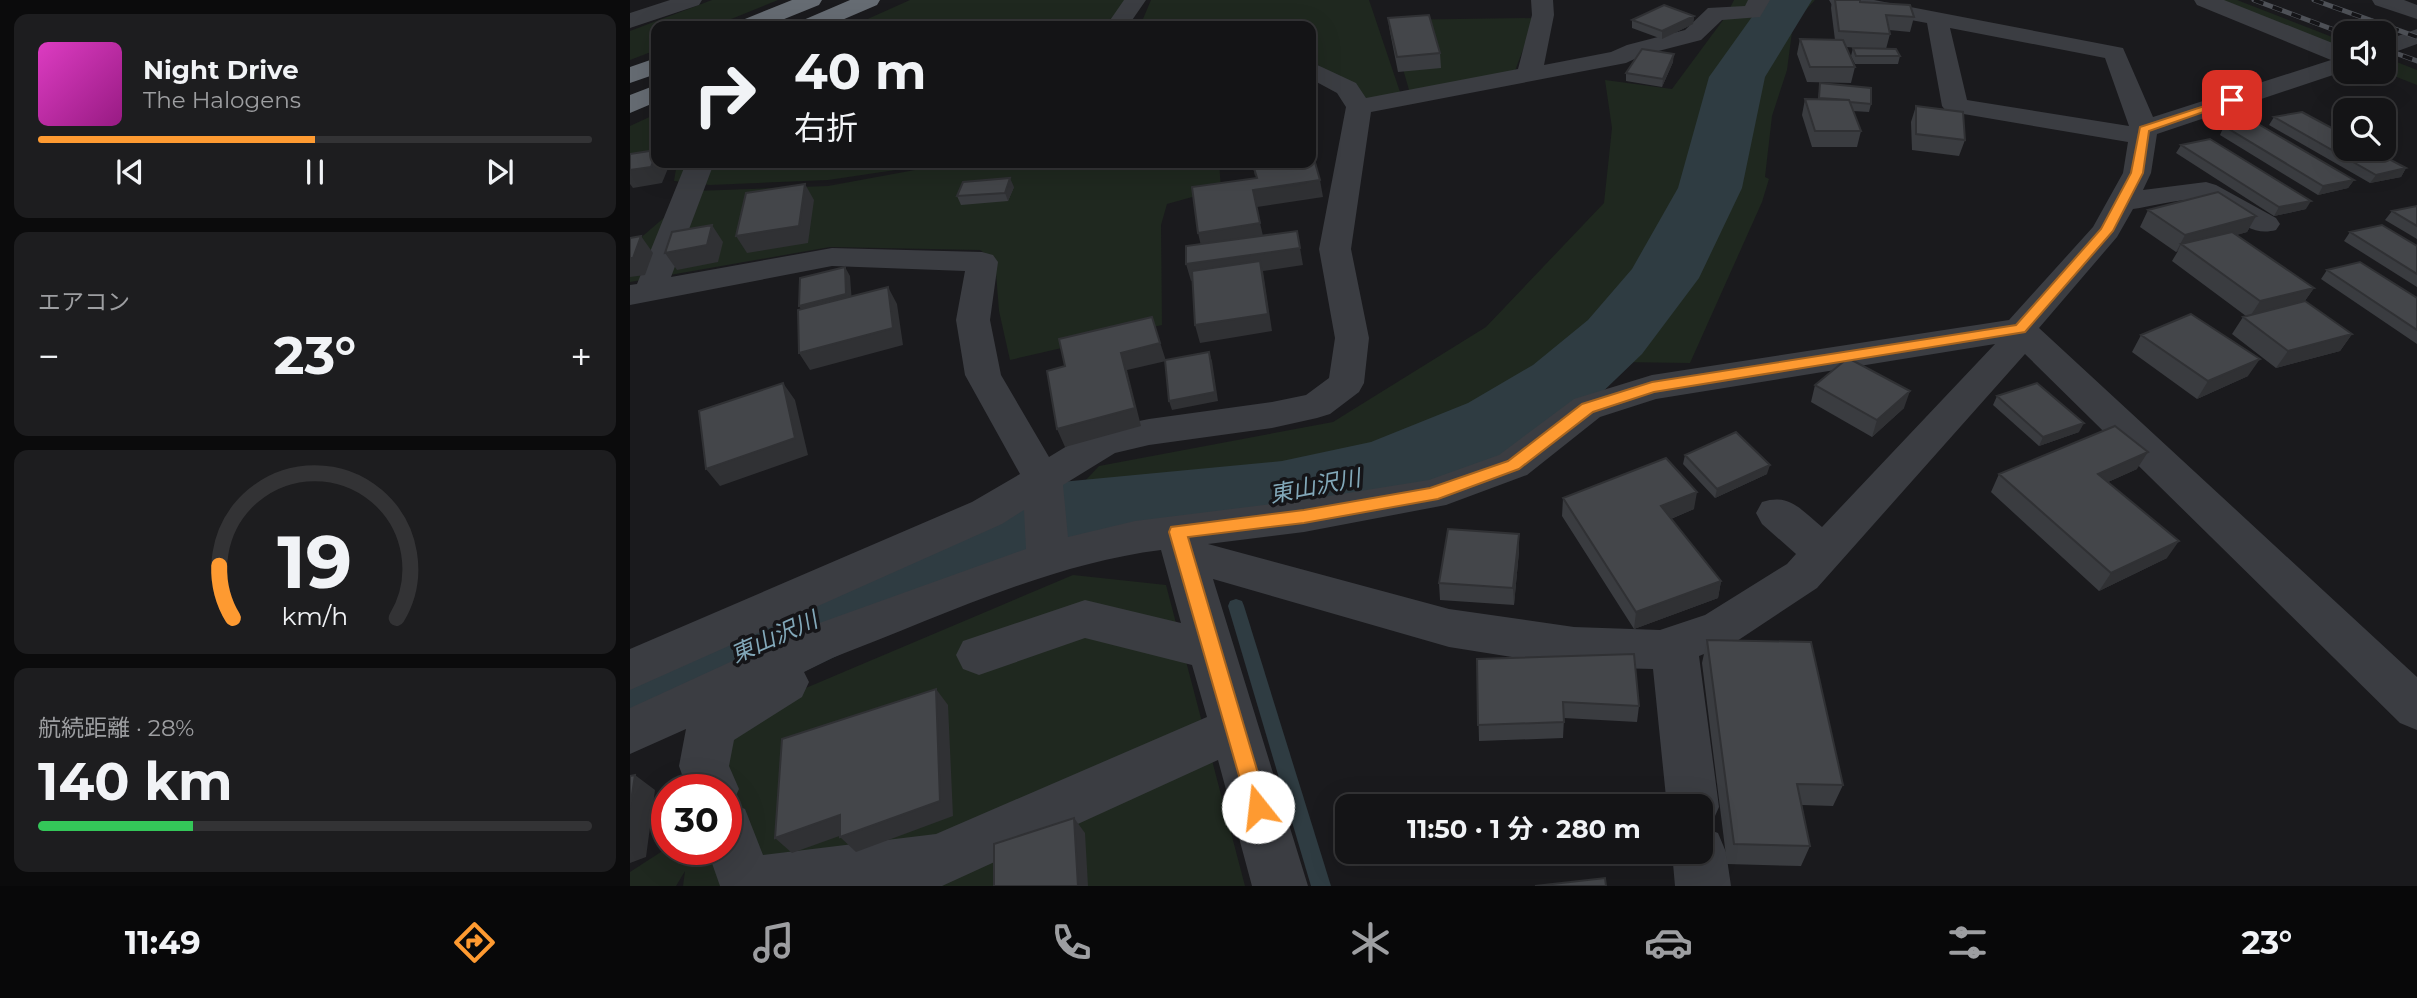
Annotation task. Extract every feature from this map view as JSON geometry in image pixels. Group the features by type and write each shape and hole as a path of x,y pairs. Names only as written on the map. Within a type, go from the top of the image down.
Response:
{"highway":[{"path":"760,21 811,0"},
{"path":"821,21 869,0"},
{"path":"630,76 651,67"},
{"path":"630,105 651,95"}],"street":[{"path":"630,21 691,0"},
{"path":"1120,21 1135,0"},
{"path":"1530,76 1543,15 1542,0"},
{"path":"1359,107 1618,58 1635,50 1693,35 1716,13 1752,12 1759,0"},
{"path":"630,732 816,644 1048,558 1135,537 1180,543 1449,628 1574,647 1661,650 1720,628 1802,576 2007,355 2020,329 2106,231 2137,173 2143,133 2115,53 1840,0"},
{"path":"2205,0 2333,52"},
{"path":"2383,0 2417,12"},
{"path":"1937,19 1955,106 2143,133 2333,67"},
{"path":"2396,44 2417,36"},
{"path":"630,670 987,513 1104,442 1149,432 1272,415 1317,405 1346,383 1352,338 1335,249 1359,107 1347,88 1316,72"},
{"path":"640,293 698,168"},
{"path":"2122,201 2206,191 2265,224"},
{"path":"640,293 832,257 982,262 973,320 983,375 1043,480 1048,558"},
{"path":"1180,543 1304,516 1432,494 1513,465 1587,408 1652,387 2020,329"},
{"path":"2020,329 2417,708"},
{"path":"1777,513 1823,552"},
{"path":"1180,543 1280,886"},
{"path":"707,774 704,766 711,728 888,617"},
{"path":"979,654 1085,619 1211,650"},
{"path":"1674,645 1691,794"},
{"path":"740,865 747,885 937,861 1235,728"},
{"path":"1700,864 1703,886"}],"shaded area":[{"path":"712,0 778,0 726,21 656,21"},
{"path":"910,0 1128,0 1112,21 863,21"},
{"path":"1151,0 1369,0 1400,92 1368,105 1316,63 1316,21 1142,21"},
{"path":"1734,0 1815,0 1793,24 1787,70 1772,116 1765,177 1769,179 1762,202 1690,363 1619,362 1572,398 1453,474 1325,500 1233,514 1116,525 1078,523 1069,498 1099,466 1333,422 1486,327 1604,203 1612,128 1605,80 1672,89 1726,16"},
{"path":"2207,0 2237,0 2333,37 2333,51"},
{"path":"1535,18 1513,76 1432,94 1409,90 1389,20"},
{"path":"651,23 651,52 630,60 630,31"},
{"path":"2396,62 2417,70 2417,85 2396,77"},
{"path":"651,116 651,157 630,160 630,126"},
{"path":"676,168 909,168 828,180 710,185 674,181"},
{"path":"926,168 1219,168 1221,189 1167,204 1161,225 1162,325 1010,360 999,311 995,260 980,250 830,247 630,282 630,247 695,191 828,186"},
{"path":"1073,575 1166,585 1245,886 683,886 685,871 676,886 630,886 630,872 651,858 651,865 742,865 742,774 703,774 711,728"}],"building":[{"path":"1835,0 1910,5 1914,17 1886,15 1890,34 1839,31"},
{"path":"1664,5 1694,16 1662,31 1632,20"},
{"path":"1429,15 1440,53 1397,57 1388,18"},
{"path":"1800,39 1843,40 1855,67 1810,67"},
{"path":"1853,48 1896,49 1900,56 1856,56"},
{"path":"1642,49 1674,54 1663,79 1626,73"},
{"path":"1820,83 1871,88 1871,104 1819,98"},
{"path":"1805,99 1849,100 1861,131 1815,131"},
{"path":"1916,106 1963,112 1965,140 1916,134"},
{"path":"2302,112 2333,129 2333,151 2274,117"},
{"path":"2253,121 2354,180 2323,186 2224,126"},
{"path":"2210,139 2311,201 2279,207 2181,145"},
{"path":"651,151 651,167 630,170 630,154"},
{"path":"2351,161 2393,161 2406,168 2376,175"},
{"path":"1316,166 1320,180 1253,190 1260,223 1198,233 1192,187 1257,178 1254,168"},
{"path":"1010,178 1005,193 957,196 963,182"},
{"path":"805,184 799,226 736,236 746,193"},
{"path":"2218,192 2256,216 2185,235 2148,210"},
{"path":"2417,206 2417,226 2392,211"},
{"path":"712,225 707,245 665,253 672,232"},
{"path":"2382,225 2417,246 2417,274 2350,232"},
{"path":"1297,231 1300,248 1186,264 1186,246"},
{"path":"2232,232 2314,288 2260,301 2181,244"},
{"path":"641,236 633,258 630,258 630,238"},
{"path":"1260,261 1268,314 1195,325 1192,271"},
{"path":"2360,262 2417,298 2417,330 2327,270"},
{"path":"845,267 846,294 799,306 800,278"},
{"path":"888,287 893,328 799,353 798,310"},
{"path":"2305,301 2352,334 2288,351 2243,317"},
{"path":"2191,314 2260,359 2208,381 2141,335"},
{"path":"1152,317 1160,343 1121,353 1135,408 1057,429 1047,371 1065,366 1059,339"},
{"path":"1209,352 1215,392 1169,401 1165,360"},
{"path":"1848,358 1910,391 1877,420 1815,385"},
{"path":"783,383 795,438 706,469 699,411"},
{"path":"2037,383 2084,423 2043,437 1997,396"},
{"path":"2115,426 2148,452 2098,474 2179,541 2111,573 1999,474"},
{"path":"1736,432 1770,465 1717,489 1685,455"},
{"path":"1666,458 1697,492 1661,506 1721,581 1636,612 1563,498"},
{"path":"1448,529 1519,534 1513,588 1439,583"},
{"path":"1707,640 1811,642 1843,785 1797,784 1810,846 1734,844"},
{"path":"1634,654 1639,706 1563,702 1564,722 1478,725 1477,659"},
{"path":"936,689 940,801 840,837 840,815 775,838 782,739"},
{"path":"635,775 630,808 630,776"},
{"path":"1074,818 1078,886 994,886 994,844"},
{"path":"1605,878 1606,886 1535,886"}],"waterway":[{"name":"東山沢川","path":"630,702 950,559 1061,517 1282,494 1387,471 1498,424 1562,384 1615,337 1663,278 1710,188 1737,77 1788,0"},
{"name":"東山沢川","path":"1204,502 1206,506"},
{"path":"1236,606 1321,886"}],"railway":[{"path":"2254,0 2333,30"},
{"path":"2314,0 2417,37"},
{"path":"2396,53 2417,61"}],"route":[{"path":"1258,807 1177,532 1304,516 1432,494 1513,465 1587,408 1652,387 2020,329 2106,231 2137,173 2144,130 2232,100"}]}
